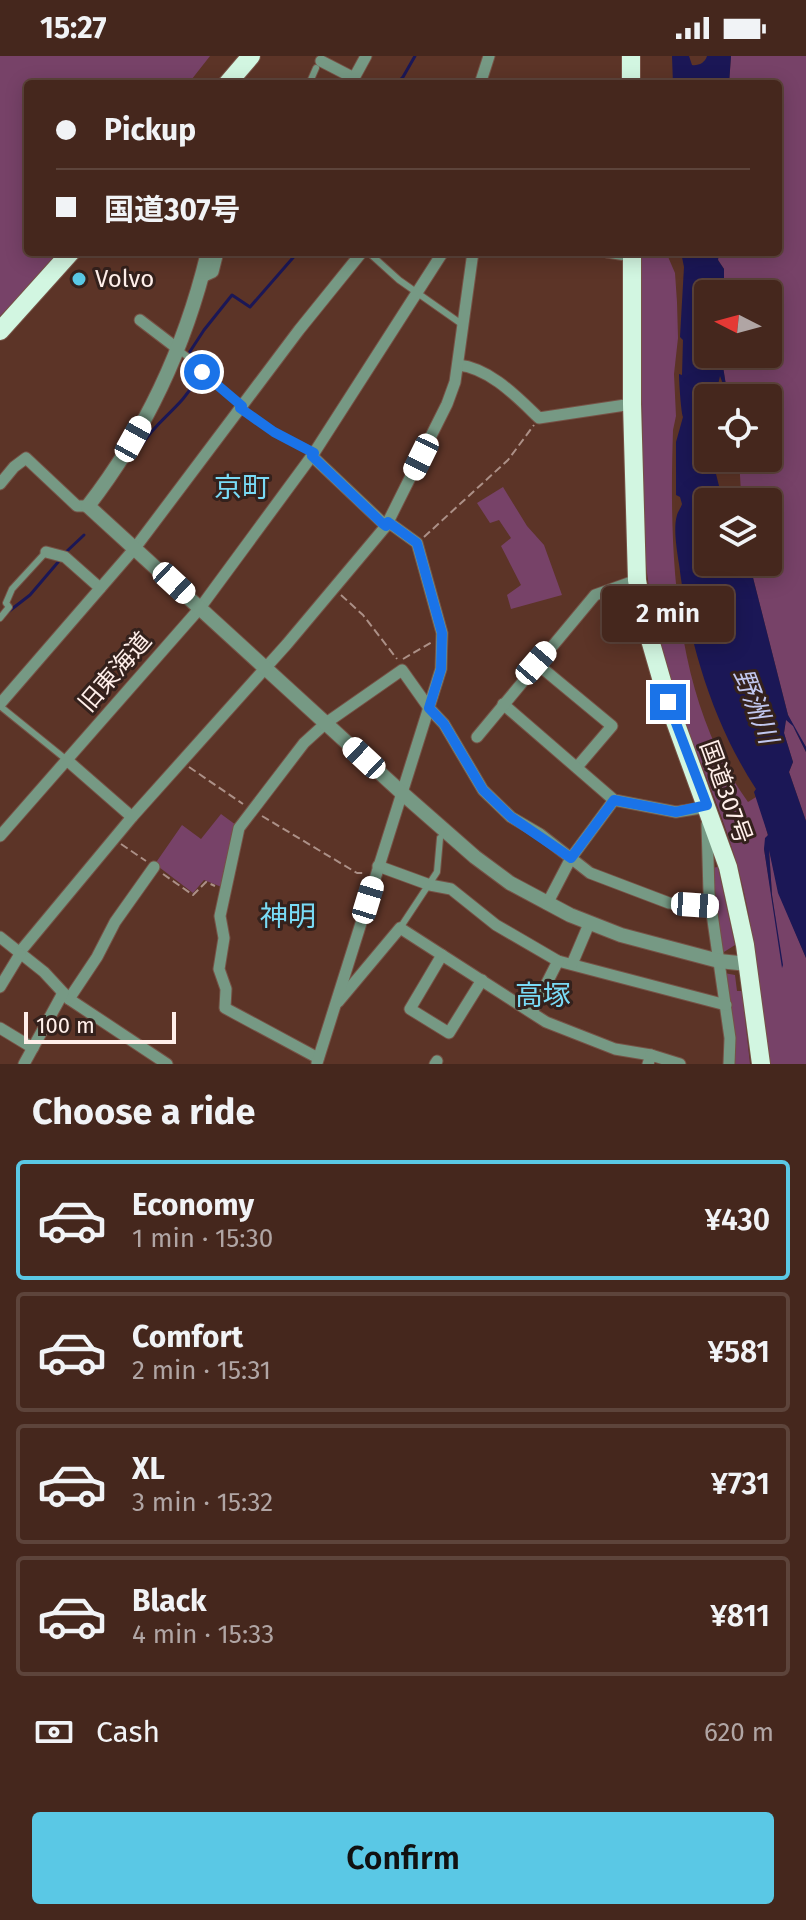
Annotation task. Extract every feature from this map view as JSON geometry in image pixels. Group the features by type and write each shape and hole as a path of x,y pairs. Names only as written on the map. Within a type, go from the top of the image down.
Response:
{"highway":[{"path":"230,80 251,56"},
{"path":"631,56 631,80"},
{"path":"0,331 67,256"},
{"name":"国道307号","path":"632,256 637,580 644,619 668,702 728,867 748,964 761,1064"}],"street":[{"path":"320,62 354,78 366,56"},
{"path":"480,80 489,56"},
{"path":"88,506 133,439 183,353 207,256"},
{"path":"202,277 213,272 217,256"},
{"path":"0,705 135,548 359,256"},
{"name":"旧東海道","path":"0,836 200,608 313,455 440,256"},
{"path":"0,987 20,953 132,817 266,667 387,524 447,404 458,365 472,256"},
{"path":"140,320 183,353"},
{"path":"458,365 477,368 539,418 632,404"},
{"path":"313,455 387,524 417,543 443,635 441,669 429,708 402,793 377,870 319,1062 225,1008 226,989 219,969 224,938 220,916 239,828 298,748 400,666 429,708 444,724 483,790 511,817 590,873 669,903 711,907"},
{"path":"0,484 26,458 77,506 88,506 402,793 475,857 510,883 589,924 719,961 748,964"},
{"path":"46,552 62,556 100,588"},
{"path":"477,737 595,595 637,580"},
{"path":"536,663 612,726 577,767"},
{"path":"503,704 614,800 676,812 707,805 711,907 730,1038 729,1064"},
{"path":"68,761 132,817"},
{"path":"547,904 571,858 614,800"},
{"path":"24,1064 154,867"},
{"path":"377,870 451,889 496,925 558,961 726,1005"},
{"path":"572,964 589,924"},
{"path":"335,1006 400,928 546,1022 650,1060 680,1064"},
{"path":"0,937 44,972 66,996 167,1064"},
{"path":"442,955 410,1009 449,1033 482,980"},
{"path":"532,1012 558,961"},
{"path":"0,1028 33,1048"},
{"path":"615,1064 622,1049"}],"lane":[{"path":"311,80 320,62"},
{"path":"372,256 399,280 463,325"},
{"path":"183,353 241,407 274,432 313,455"},
{"path":"0,618 9,607 6,603 12,589 46,552"},
{"path":"0,705 68,761"},
{"path":"400,928 437,872 440,838"}],"path":[{"path":"417,543 508,460 539,418"},
{"path":"334,588 363,615 400,666 443,635"},
{"path":"182,761 253,810 357,873 377,870"},
{"path":"114,839 193,895 206,882 227,891"}],"shaded area":[{"path":"0,56 210,56 191,80 24,80 24,256 59,256 0,316"},
{"path":"731,56 806,56 806,747 794,728 806,752 806,821 789,772 793,762 784,733 786,719 793,725 753,576 782,576 782,488 741,488 740,472 782,472 782,384 726,384 723,368 782,368 782,280 724,280 724,269 718,260 718,256 782,256 782,80 729,80"},
{"path":"640,256 668,256 675,273 677,302 672,526 681,624 690,671 704,717 723,761 748,802 756,797 759,800 768,836 764,849 778,936 769,849 779,893 806,958 806,1064 768,1064 754,944 745,896 724,826 662,655 644,547"},
{"path":"503,487 527,526 544,545 562,595 511,609 507,595 521,585 501,546 511,538 499,520 490,523 477,503"},
{"path":"221,814 236,825 224,888 204,880 193,893 155,864 182,825 201,839"},
{"path":"718,867 735,945 724,952 720,951 711,868"},
{"path":"724,973 735,975 737,991 742,991 750,1064 733,1064"}],"water":[{"path":"672,56 689,56 694,65 703,62 707,56 731,56 729,80 673,80"},
{"name":"野洲川","path":"682,256 718,256 724,269 724,280 694,280 694,368 723,368 726,384 720,376 718,384 694,384 694,472 716,472 720,488 694,488 694,576 753,576 788,715 806,747 806,752 793,726 786,720 784,733 793,762 789,772 806,821 806,958 778,893 769,850 782,968 764,849 768,835 754,792 756,789 715,710 696,653 683,594 675,533 677,514 682,504 676,495 676,442 683,417 679,374 682,375 683,340 680,337 684,267"}],"waterway":[{"path":"400,80 415,56"},
{"path":"141,446 198,377 189,353 232,295 250,307 295,256"},
{"path":"66,552 84,535"},
{"path":"8,612 30,595 59,561"}],"place":[{"name":"Volvo","path":"79,279"}],"district":[{"name":"京町","path":"242,487"},
{"name":"神明","path":"288,916"},
{"name":"高塚","path":"543,995"}],"route":[{"path":"202,372 242,406 240,408 274,432 314,453 312,456 382,523 386,526 388,522 417,543 442,633 444,651 429,708 444,724 483,790 511,817 571,858 614,800 676,812 707,805 668,702"}]}
